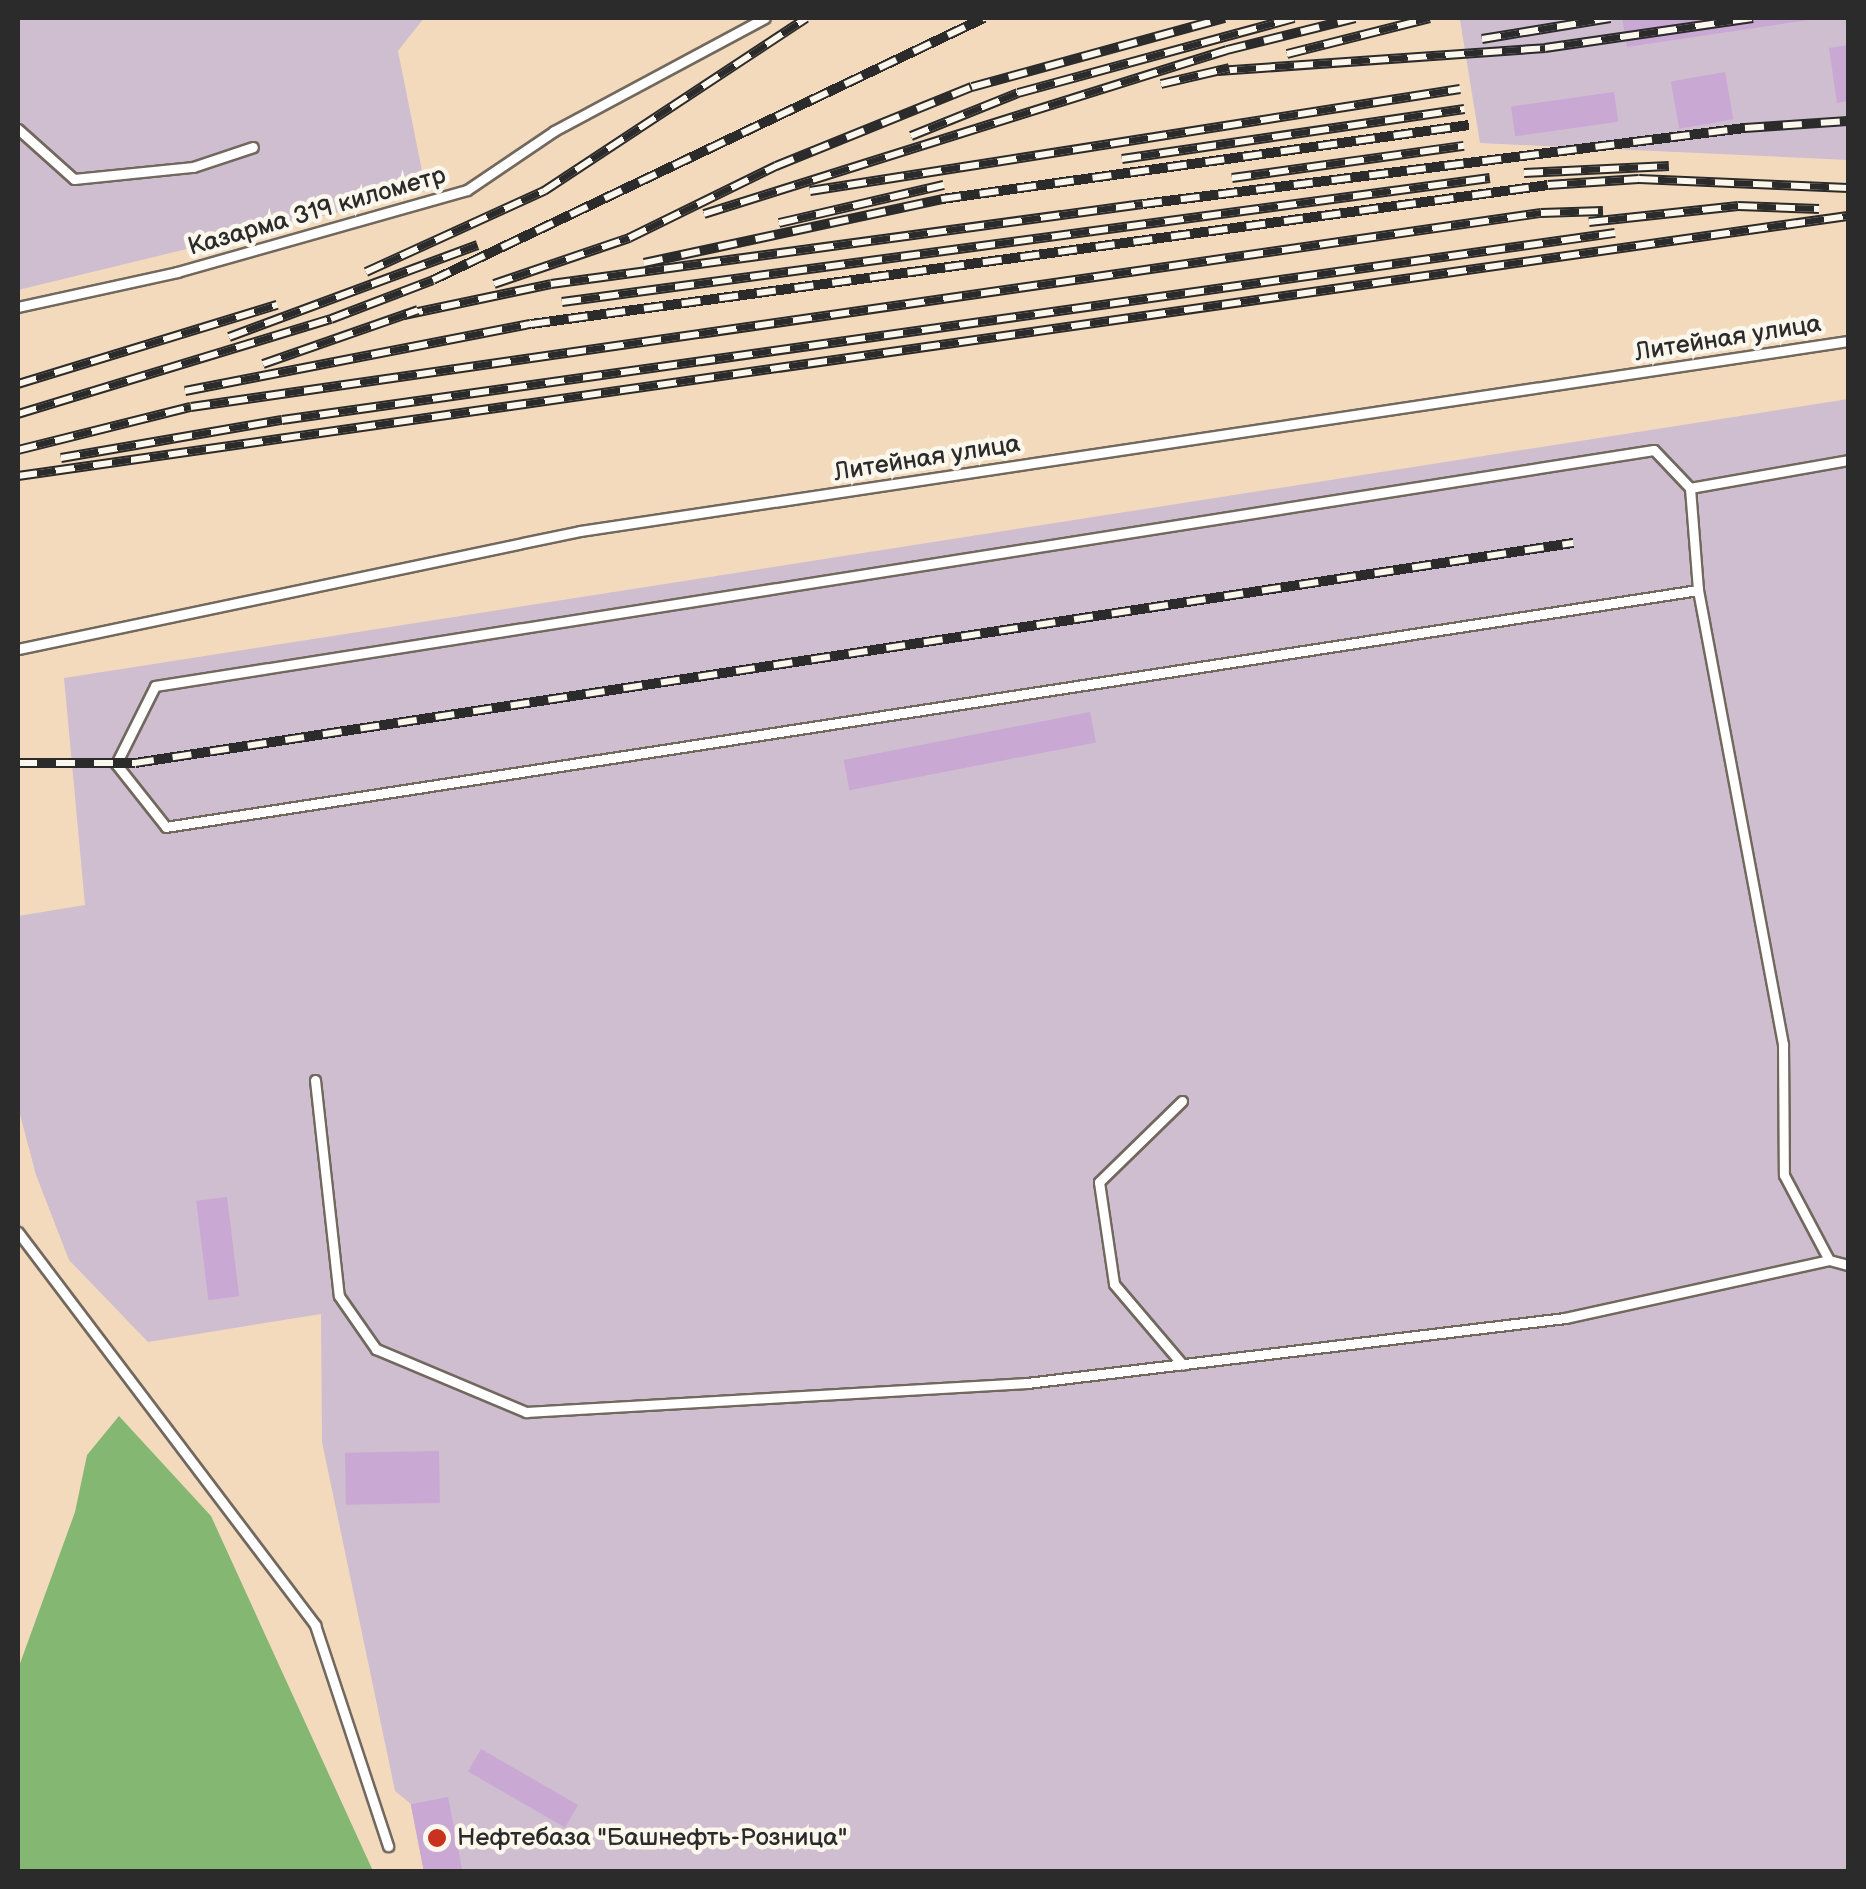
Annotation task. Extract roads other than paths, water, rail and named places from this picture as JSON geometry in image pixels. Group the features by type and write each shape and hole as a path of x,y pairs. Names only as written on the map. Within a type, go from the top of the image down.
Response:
{"lane":[{"name":"Казарма 319 километр","path":"18,307 178,272 467,190 554,131 765,18"},
{"path":"18,129 74,179 193,167 254,147"},
{"name":"Литейная улица","path":"18,649 580,531 1848,341"},
{"path":"1698,590 166,827 116,764 155,686 1654,450 1690,488 1698,590 1783,1044 1784,1175 1829,1260"},
{"path":"1690,488 1848,460"},
{"path":"315,1080 339,1296 376,1349 526,1412 1027,1383 1566,1318 1829,1260 1848,1265"},
{"path":"1182,1101 1098,1182 1114,1284 1182,1364"},
{"path":"18,1232 315,1624 388,1846"}],"railway":[{"path":"366,272 544,191 806,18"},
{"path":"18,414 331,319 433,280 984,18"},
{"path":"494,284 629,238 776,166 972,87 1225,18"},
{"path":"911,136 1018,93 1294,18"},
{"path":"704,214 1227,50 1355,18"},
{"path":"1287,54 1430,18"},
{"path":"1482,39 1610,18"},
{"path":"1218,71 1545,48 1753,18"},
{"path":"1161,84 1229,68"},
{"path":"810,191 1460,89"},
{"path":"1122,159 1464,109"},
{"path":"404,315 551,284 1143,204 1745,128 1848,121"},
{"path":"644,263 942,199 1469,125"},
{"path":"1232,178 1464,146"},
{"path":"1524,173 1669,166"},
{"path":"562,302 1490,178"},
{"path":"185,391 531,324 1548,185 1639,179 1848,188"},
{"path":"779,223 944,185"},
{"path":"1589,222 1738,206 1819,209"},
{"path":"18,450 191,407 1541,213 1603,211"},
{"path":"18,476 1848,216"},
{"path":"61,458 282,420 1615,233"},
{"path":"229,337 478,245"},
{"path":"18,384 277,305"},
{"path":"263,364 418,310"},
{"path":"18,763 135,763 1573,543"}],"place":[{"name":"Нефтебаза \"Башнефть-Розница\"","path":"437,1838"}]}
